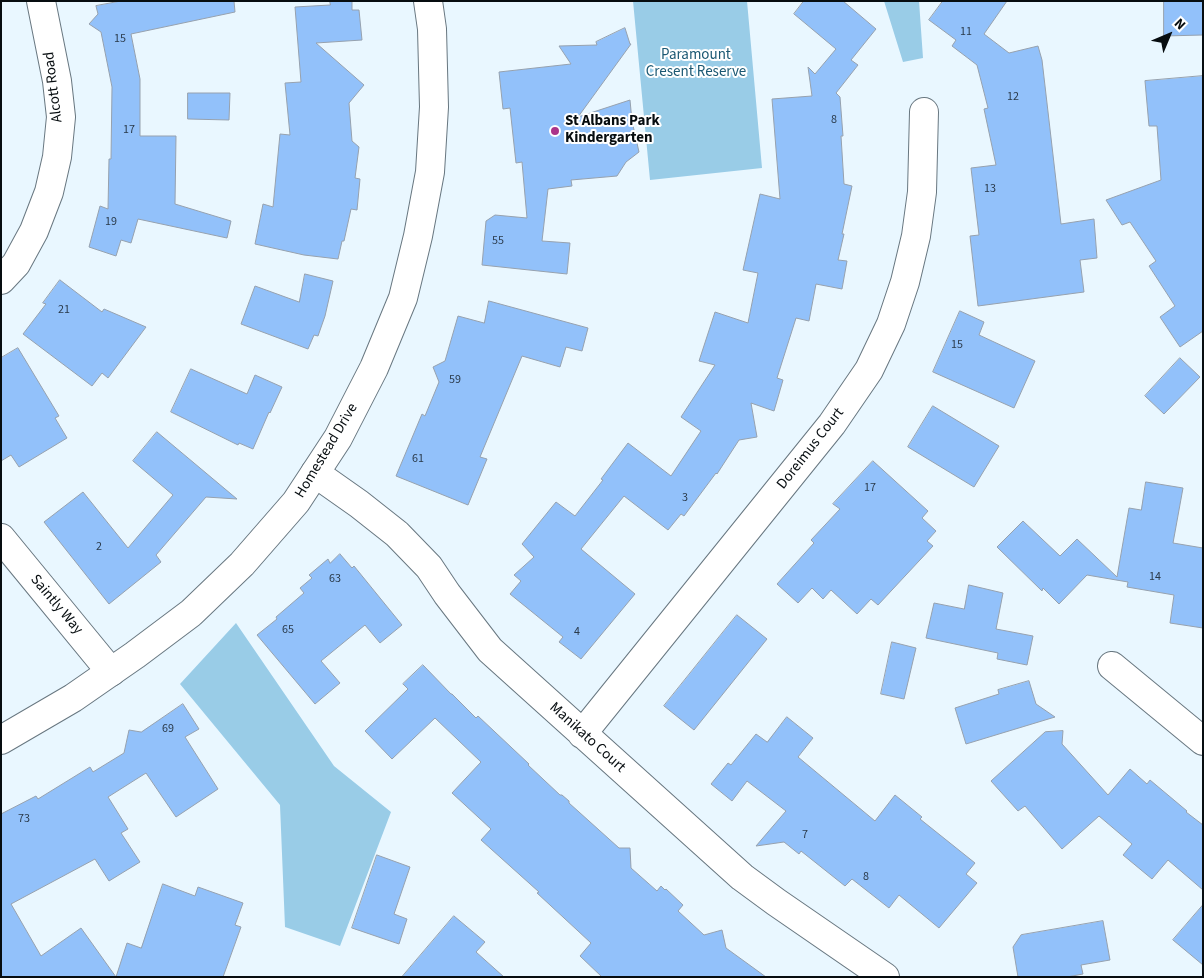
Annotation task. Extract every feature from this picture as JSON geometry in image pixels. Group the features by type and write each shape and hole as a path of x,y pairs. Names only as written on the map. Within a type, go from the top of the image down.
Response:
{"street":[{"name":"Alcott Road","path":"1,280 16,264 34,231 49,192 57,157 61,117 57,81 41,1"},
{"name":"Homestead Drive","path":"1,740 73,698 191,613 242,564 296,502 338,438 374,368 403,298 418,236 430,172 434,107 432,29 428,1"},
{"name":"Doreimus Court","path":"582,734 832,424 869,370 891,324 905,282 916,236 922,192 924,112"},
{"name":"Manikato Court","path":"315,473 397,534 429,567 490,650 742,877 885,977"},
{"name":"Saintly Way","path":"1,538 111,672"},
{"path":"1112,666 1203,741"}],"green space":[{"name":"Paramount Cresent Reserve","path":"633,1 747,1 762,168 650,180"},
{"path":"884,1 919,1 923,58 903,62"},
{"path":"236,623 334,766 391,812 340,946 285,927 280,805 180,684"}],"building":[{"path":"121,1 234,1 235,12 131,34 140,79 140,136 176,136 175,204 231,221 227,238 138,219 131,243 121,240 116,256 89,247 100,206 108,209 112,87 101,32 89,24 98,14 96,6"},
{"path":"330,1 352,1 352,10 359,10 362,40 316,43 364,85 349,103 352,141 359,147 355,178 360,179 357,210 351,209 338,259 304,255 255,244 263,204 273,207 280,134 290,135 285,83 301,82 295,7 330,5"},
{"path":"804,1 843,1 876,29 851,60 858,65 836,93 840,97 844,184 852,186 838,260 847,261 842,289 816,284 809,321 796,318 777,378 783,380 774,411 751,403 757,437 739,440 717,474 684,516 681,514 668,530 624,496 581,549 635,594 581,659 559,642 563,637 510,594 521,581 514,575 534,557 522,544 556,502 575,516 603,480 601,479 628,443 671,476 701,431 681,417 715,365 699,361 715,312 748,323 758,273 743,270 760,194 780,199 772,99 812,96 808,67 815,74 836,49 794,14"},
{"path":"943,1 1007,1 984,34 1009,53 1038,46 1042,60 1061,224 1094,219 1097,258 1080,260 1084,292 978,306 970,236 979,235 971,168 996,165 984,109 988,108 977,65 952,46 956,40 929,20"},
{"path":"1164,1 1203,1 1203,35 1164,36"},
{"path":"625,28 631,44 578,117 630,100 632,121 639,152 626,162 617,176 571,180 572,186 548,189 542,241 570,243 567,274 482,265 486,221 495,215 527,218 522,162 516,163 510,108 503,109 499,72 571,64 559,46 597,45 596,42"},
{"path":"1203,76 1203,331 1180,347 1160,317 1175,306 1149,266 1156,261 1130,222 1122,225 1106,200 1161,180 1157,126 1149,126 1145,81"},
{"path":"188,93 230,93 229,120 188,119"},
{"path":"305,274 333,281 318,336 314,335 308,349 241,324 255,286 299,302"},
{"path":"60,280 102,312 104,309 146,327 108,378 102,373 92,386 23,334 46,304 43,303"},
{"path":"489,301 588,328 582,351 566,347 560,367 522,356 480,457 487,459 468,505 396,476 422,414 425,416 439,382 433,367 445,361 458,316 484,323"},
{"path":"960,311 984,322 979,335 1035,361 1014,408 933,372"},
{"path":"18,348 59,416 55,418 67,438 19,467 11,455 1,461 1,358"},
{"path":"1180,358 1200,377 1164,414 1145,396"},
{"path":"191,369 247,394 255,375 282,387 253,449 239,443 238,445 171,412"},
{"path":"933,406 999,446 974,487 908,447"},
{"path":"157,432 237,499 206,497 156,555 161,562 109,604 44,522 83,492 128,548 173,495 133,461"},
{"path":"873,461 928,511 922,518 936,531 927,541 933,546 878,605 871,599 857,614 831,590 823,599 812,588 798,603 777,584 814,543 811,540 840,509 833,504"},
{"path":"1146,482 1183,488 1173,543 1203,548 1203,628 1170,623 1174,595 1127,587 1128,582 1087,575 1059,604 1043,588 1042,591 997,547 1023,521 1060,556 1077,539 1117,577 1129,508 1141,510"},
{"path":"340,554 352,568 354,566 402,625 380,643 365,625 321,661 340,683 315,704 257,635 304,593 300,588 312,578 309,575 328,559 330,563"},
{"path":"969,585 1003,593 996,629 1033,636 1027,665 997,659 998,653 926,638 934,603 964,609"},
{"path":"737,615 767,639 694,730 664,706"},
{"path":"892,642 916,648 904,699 881,694"},
{"path":"423,665 476,718 478,716 560,795 569,801 619,848 630,848 631,868 657,891 661,886 666,889 683,905 678,911 704,935 722,930 726,948 766,977 602,977 580,956 591,943 537,893 539,892 481,840 491,829 452,793 481,762 435,718 392,759 365,731 408,689 403,684"},
{"path":"1029,681 1036,704 1055,717 966,744 955,708 999,694 998,690"},
{"path":"183,704 199,729 185,737 218,789 176,817 146,773 108,797 128,829 121,833 140,862 109,881 95,859 11,904 41,956 81,928 116,977 1,977 1,814 36,796 38,799 90,767 93,772 124,753 129,730 141,732"},
{"path":"787,717 813,738 798,757 875,821 895,795 922,817 920,819 975,863 966,874 977,883 939,928 899,895 889,908 852,879 845,886 801,851 799,854 784,842 756,846 786,811 747,781 732,801 711,784 728,763 731,765 756,734 767,742"},
{"path":"1063,731 1062,744 1108,795 1130,769 1147,784 1150,780 1203,825 1203,890 1168,860 1152,879 1123,855 1132,844 1099,816 1062,849 1025,806 1018,811 991,781 1045,732"},
{"path":"377,855 410,867 394,914 407,919 399,944 352,928"},
{"path":"163,884 195,896 198,887 243,903 235,925 241,927 223,977 116,977 127,943 141,948"},
{"path":"1203,905 1203,965 1173,940"},
{"path":"454,916 485,942 476,952 504,977 402,977"},
{"path":"1103,921 1110,960 1081,965 1083,974 1067,977 1018,977 1013,947 1021,935"}],"place":[{"name":"St Albans Park Kindergarten","path":"555,131"}]}
